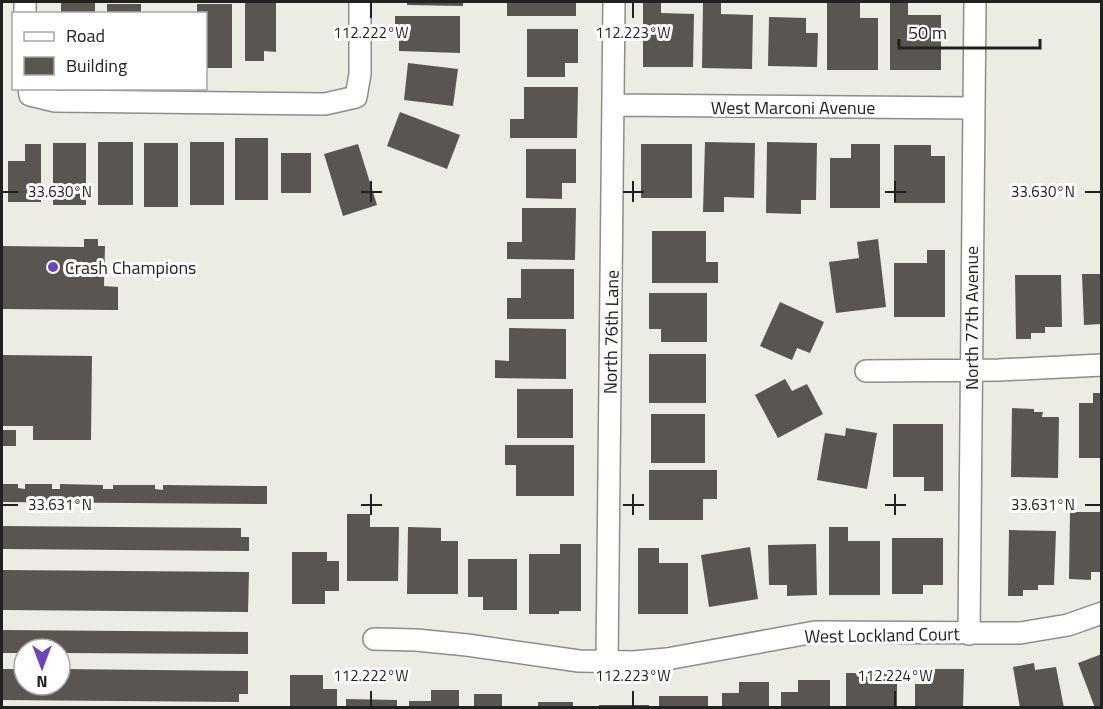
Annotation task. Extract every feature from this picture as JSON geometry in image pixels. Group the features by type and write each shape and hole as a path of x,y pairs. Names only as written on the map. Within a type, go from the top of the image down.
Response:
{"street":[{"path":"29,92 55,101 326,104 356,97 360,74 360,2"},
{"name":"North 76th Lane","path":"607,662 614,2"},
{"name":"North 77th Avenue","path":"969,634 972,108 975,2"},
{"name":"West Marconi Avenue","path":"613,105 972,108"},
{"path":"866,371 1101,365"},
{"name":"West Lockland Court","path":"375,639 416,640 579,661 633,662 667,659 815,632 1020,633 1068,625 1101,613"}],"building":[{"path":"61,2 95,2 95,12 61,12"},
{"path":"245,2 276,3 276,52 264,51 264,61 245,61"},
{"path":"407,2 463,2 463,6 407,5"},
{"path":"507,2 576,2 576,16 507,16"},
{"path":"643,2 661,2 661,13 694,14 693,67 643,67"},
{"path":"703,2 721,2 721,14 753,15 752,69 702,68"},
{"path":"890,2 908,2 908,15 941,15 941,70 890,70"},
{"path":"827,3 860,3 860,18 878,18 878,70 827,70"},
{"path":"107,4 141,4 141,12 107,12"},
{"path":"197,4 232,4 232,68 207,68 207,12 197,12"},
{"path":"395,16 460,16 460,53 399,51 399,29 395,29"},
{"path":"769,17 806,18 806,33 818,33 817,67 768,66"},
{"path":"527,29 578,29 578,63 565,63 565,77 527,77"},
{"path":"408,63 458,69 453,106 404,100"},
{"path":"524,87 578,87 577,138 510,138 510,119 524,119"},
{"path":"400,112 460,135 447,169 387,146"},
{"path":"235,138 268,138 268,200 235,200"},
{"path":"98,142 133,142 133,205 98,205"},
{"path":"190,142 224,142 224,205 190,205"},
{"path":"705,142 755,143 754,198 724,197 724,212 703,212"},
{"path":"767,142 817,143 816,200 801,200 801,214 766,213"},
{"path":"53,143 86,143 86,205 53,205"},
{"path":"144,143 178,143 178,207 144,207"},
{"path":"25,144 41,144 41,202 8,202 8,161 25,161"},
{"path":"358,144 377,205 343,216 324,154"},
{"path":"641,144 692,144 692,198 641,198"},
{"path":"851,144 880,144 880,208 830,208 830,158 851,158"},
{"path":"894,145 931,145 931,156 945,156 945,203 894,203"},
{"path":"526,149 576,149 576,183 562,183 562,199 526,198"},
{"path":"281,153 311,153 311,193 281,193"},
{"path":"522,208 576,208 575,260 507,259 507,242 522,242"},
{"path":"652,231 706,231 706,262 718,262 718,283 652,283"},
{"name":"Crash Champions","path":"84,239 98,239 98,246 105,246 104,286 118,287 118,310 2,309 2,246 84,247"},
{"path":"878,239 886,307 836,313 829,262 859,258 857,242"},
{"path":"927,250 945,250 945,317 894,317 894,263 927,263"},
{"path":"521,269 574,269 574,319 507,319 507,298 521,298"},
{"path":"1082,274 1102,274 1102,324 1084,325"},
{"path":"1015,275 1061,275 1062,327 1045,327 1045,333 1031,333 1031,339 1016,339"},
{"path":"649,293 707,293 707,342 661,342 661,329 649,329"},
{"path":"780,302 824,322 810,353 797,348 792,360 760,346"},
{"path":"509,328 566,329 566,379 495,378 495,360 509,361"},
{"path":"649,354 706,354 706,403 649,403"},
{"path":"2,355 92,356 91,440 33,440 33,426 2,426"},
{"path":"785,379 792,391 807,384 823,414 778,438 755,395"},
{"path":"517,389 573,389 573,438 517,438"},
{"path":"1093,393 1102,393 1102,458 1079,458 1079,403 1093,403"},
{"path":"1012,408 1034,409 1034,412 1043,412 1042,417 1059,417 1058,478 1011,477"},
{"path":"651,414 705,414 705,463 651,463"},
{"path":"893,424 943,424 943,491 924,491 924,477 893,477"},
{"path":"846,428 877,433 867,489 817,480 825,433 845,436"},
{"path":"2,430 16,430 16,446 2,446"},
{"path":"505,445 574,445 574,496 516,496 516,465 505,465"},
{"path":"649,470 717,470 717,499 703,499 703,520 649,520"},
{"path":"2,484 18,484 18,488 25,489 25,484 52,484 52,489 60,489 60,484 103,485 103,489 113,489 113,485 155,485 155,489 163,490 163,485 267,486 267,504 2,502"},
{"path":"1070,512 1102,512 1102,572 1091,572 1091,580 1069,579"},
{"path":"347,514 370,514 370,527 399,527 398,581 347,581"},
{"path":"2,526 241,528 241,537 249,537 249,551 2,549"},
{"path":"408,527 441,528 441,541 458,541 458,594 407,594"},
{"path":"829,527 848,527 848,541 880,541 880,595 829,595"},
{"path":"1009,530 1056,531 1054,585 1038,585 1038,590 1023,590 1023,596 1008,596"},
{"path":"892,538 943,538 943,585 923,585 923,594 892,594"},
{"path":"560,544 581,544 581,611 529,614 529,554 560,554"},
{"path":"816,544 817,595 787,596 787,585 769,585 768,545"},
{"path":"750,547 758,599 709,607 701,555"},
{"path":"638,548 659,548 659,563 688,563 688,614 638,614"},
{"path":"292,552 327,552 327,561 339,561 339,591 325,591 325,604 292,604"},
{"path":"468,559 517,559 517,610 483,610 483,597 468,597"},
{"path":"2,570 249,572 248,612 2,610"},
{"path":"2,630 248,632 248,654 72,653 72,637 12,637 12,653 2,653"},
{"path":"1102,654 1102,708 1095,708 1078,663"},
{"path":"1034,663 1035,670 1056,667 1064,708 1020,708 1013,667"},
{"path":"2,669 12,669 12,697 72,697 72,669 248,671 248,694 239,694 239,702 2,700"},
{"path":"931,669 964,669 963,708 915,708 915,684 930,684"},
{"path":"846,673 897,673 897,708 846,708"},
{"path":"290,675 323,675 323,689 337,689 337,708 290,708"},
{"path":"798,680 830,680 830,708 781,708 781,692 798,692"},
{"path":"739,682 769,682 769,708 722,708 722,693 739,693"},
{"path":"431,690 459,690 459,708 409,708 409,701 431,701"},
{"path":"474,694 502,694 502,708 474,708"},
{"path":"659,696 708,696 708,708 659,708"},
{"path":"346,699 397,700 397,708 346,708"},
{"path":"538,702 573,702 573,708 538,708"},
{"path":"599,705 649,705 649,708 599,708"}],"place":[{"name":"Crash Champions","path":"53,267"}]}
